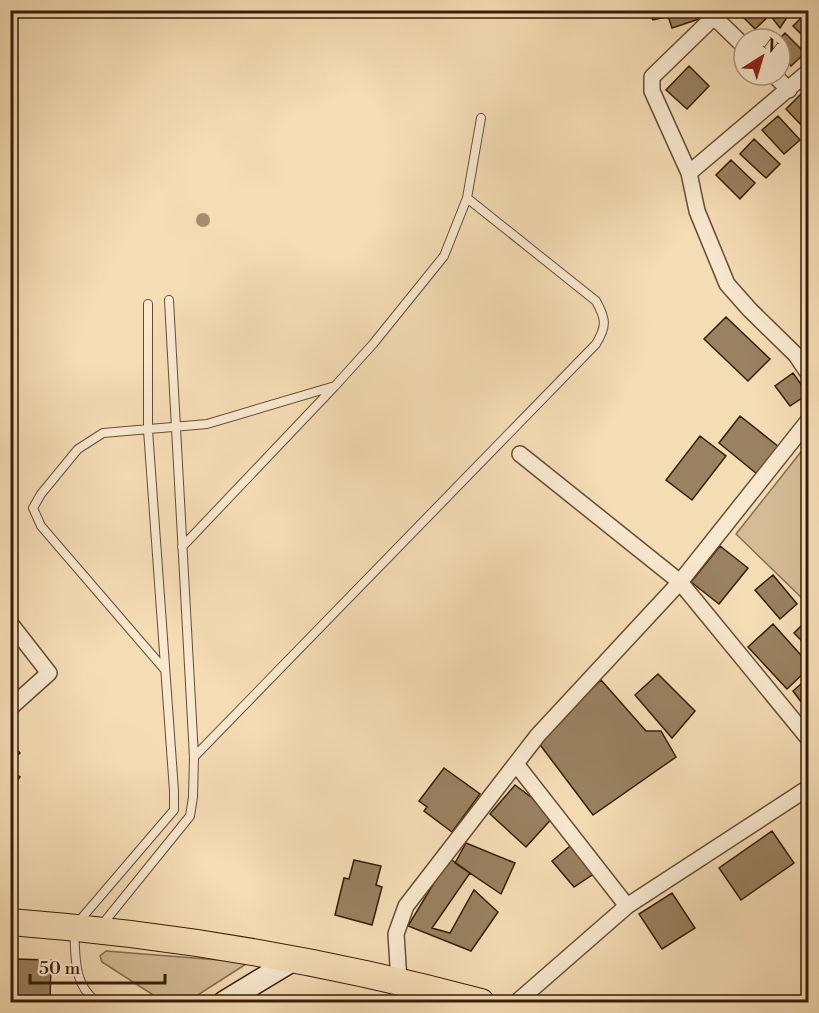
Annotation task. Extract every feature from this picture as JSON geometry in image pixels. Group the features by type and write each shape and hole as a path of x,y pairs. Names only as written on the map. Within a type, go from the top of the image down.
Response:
{"highway":[{"path":"10,921 99,929 295,959 399,981 481,1002"}],"street":[{"path":"732,32 716,13 652,77 652,91 689,173 697,211 728,284 750,310 796,355 808,373"},
{"path":"689,173 808,72"},
{"path":"786,87 789,90"},
{"path":"415,1002 399,981 396,934 405,906 538,735 680,582 808,421"},
{"path":"520,454 680,582 808,738"},
{"path":"10,623 49,674 10,708"},
{"path":"516,764 627,906"},
{"path":"517,1002 627,906 808,788"},
{"path":"224,1002 295,959"}],"lane":[{"path":"182,547 336,386 373,344 444,255 467,198 481,118"},
{"path":"194,757 596,344 604,331 604,315 596,301 467,198"},
{"path":"99,929 190,816 193,797 194,757 169,300"},
{"path":"97,1002 90,997 77,975 74,927 174,810 148,430 148,304"},
{"path":"165,670 41,526 33,508 41,494 78,449 103,433 207,424 336,386"}],"shaded area":[{"path":"808,443 808,604 736,534"},
{"path":"106,951 244,962 246,964 187,1002 164,1002 102,962 100,956"}],"building":[{"path":"647,10 663,10 666,17 653,20"},
{"path":"666,10 694,10 699,19 672,28"},
{"path":"745,10 766,10 770,15 757,27 753,27 741,15"},
{"path":"774,10 784,10 788,16 779,27 770,15"},
{"path":"808,11 808,41 793,26"},
{"path":"792,40 805,53 792,65"},
{"path":"689,66 709,86 687,109 666,90"},
{"path":"802,93 808,99 808,124 804,128 786,109"},
{"path":"778,116 800,140 784,154 762,130"},
{"path":"754,139 780,164 766,178 740,154"},
{"path":"731,160 755,183 740,199 716,175"},
{"path":"726,317 770,359 748,381 704,339"},
{"path":"793,373 808,394 790,406 775,386"},
{"path":"740,416 779,447 757,474 719,443"},
{"path":"700,436 726,456 692,500 666,480"},
{"path":"720,546 748,568 719,604 691,582"},
{"path":"773,575 797,604 780,619 755,590"},
{"path":"808,619 808,647 794,633"},
{"path":"773,624 808,663 808,669 787,689 748,647"},
{"path":"658,674 695,711 672,738 635,695"},
{"path":"808,678 808,711 793,691"},
{"path":"601,680 646,731 661,731 676,757 593,815 538,742"},
{"path":"10,743 20,753 10,763"},
{"path":"444,768 480,794 452,832 424,811 427,807 419,801"},
{"path":"10,770 20,777 12,787 10,786"},
{"path":"515,785 555,815 526,847 490,814"},
{"path":"772,831 794,863 741,900 719,868"},
{"path":"575,842 598,871 574,887 552,861"},
{"path":"466,843 515,863 501,894 455,863"},
{"path":"449,858 470,873 432,928 450,933 474,890 498,912 471,951 408,926"},
{"path":"354,860 381,866 376,885 382,887 372,925 335,915 344,878 349,879"},
{"path":"672,893 695,928 662,949 639,914"},
{"path":"14,959 51,960 50,1002 14,1002"}]}
